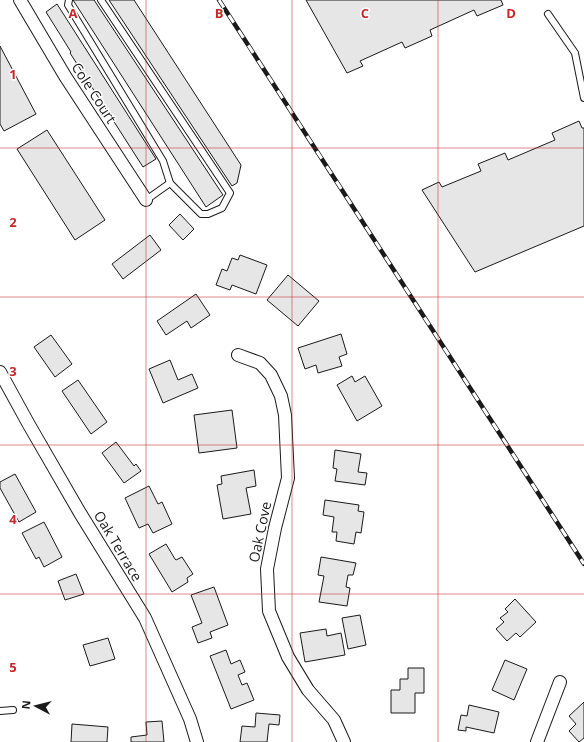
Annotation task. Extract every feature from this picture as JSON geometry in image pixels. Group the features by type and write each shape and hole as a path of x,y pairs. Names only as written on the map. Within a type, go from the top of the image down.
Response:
{"street":[{"name":"Cole Court","path":"20,0 65,76 146,200"},
{"name":"Oak Cove","path":"238,355 260,363 272,375 281,396 285,415 288,478 275,528 267,569 269,611 288,657 308,690 334,720 344,742"},
{"name":"Oak Terrace","path":"0,372 68,492 144,618 190,719 197,742"},
{"path":"537,742 560,682"}],"lane":[{"path":"69,0 68,5 163,161 170,183 201,214 208,214 222,208 230,193 101,0"},
{"path":"548,14 575,54 584,98"},
{"path":"146,200 170,183"},
{"path":"0,711 13,710"}],"building":[{"path":"73,0 94,0 223,195 206,207"},
{"path":"109,0 134,0 241,165 237,183 232,186"},
{"path":"306,0 501,0 503,5 477,16 474,10 430,30 432,36 405,48 402,42 360,61 363,66 347,73"},
{"path":"57,4 156,159 143,167 70,53 71,52 46,12"},
{"path":"0,46 36,114 4,131 0,124"},
{"path":"579,121 582,128 584,128 584,226 475,272 422,190 439,182 442,187 481,171 478,164 505,153 508,160 555,140 552,133"},
{"path":"47,130 105,220 75,240 17,149"},
{"path":"180,214 194,229 183,240 169,225"},
{"path":"150,235 161,250 123,279 112,264"},
{"path":"240,255 267,265 256,294 232,285 230,290 216,285 222,269 227,271 232,258 238,260"},
{"path":"288,275 319,301 298,326 267,300"},
{"path":"196,294 210,315 191,328 187,321 166,335 157,321"},
{"path":"341,334 347,354 339,357 342,366 318,373 316,365 305,369 298,348"},
{"path":"51,335 72,364 55,377 34,347"},
{"path":"170,360 178,380 192,374 198,388 163,403 149,369"},
{"path":"352,376 355,382 365,376 382,406 357,421 337,385"},
{"path":"78,380 107,422 91,434 62,391"},
{"path":"232,410 237,448 199,453 194,415"},
{"path":"116,442 134,466 136,464 141,471 124,483 102,453"},
{"path":"335,450 361,454 358,472 367,473 365,485 335,481 337,469 333,468"},
{"path":"254,470 256,486 246,488 251,514 223,519 217,485 222,484 221,476"},
{"path":"15,474 36,512 19,522 0,488 0,482"},
{"path":"149,486 158,504 162,502 172,524 153,533 148,524 139,528 125,498"},
{"path":"325,500 359,505 358,511 364,512 361,533 356,532 354,544 336,541 337,532 332,532 334,517 323,515"},
{"path":"44,522 62,557 44,567 39,557 36,559 22,533"},
{"path":"166,544 175,559 176,560 182,557 193,574 187,578 188,582 172,592 149,554"},
{"path":"321,557 356,563 353,575 348,575 346,587 350,588 347,606 319,602 324,576 318,575"},
{"path":"76,574 84,594 65,600 58,581"},
{"path":"214,587 228,625 210,632 212,638 198,643 192,627 202,623 191,595"},
{"path":"515,599 536,622 520,637 516,633 507,641 496,629 504,622 500,618 508,612 505,609"},
{"path":"360,615 366,645 348,649 342,618"},
{"path":"326,629 327,636 341,633 345,655 305,662 300,633"},
{"path":"108,638 115,659 90,666 83,645"},
{"path":"226,650 231,664 240,660 245,672 238,675 242,685 247,683 254,700 231,709 210,656"},
{"path":"505,660 527,669 514,700 492,690"},
{"path":"408,668 424,668 424,693 415,693 415,713 391,713 391,690 400,690 400,679 408,679"},
{"path":"584,702 584,738 579,742 569,731 576,724 569,716"},
{"path":"469,705 499,712 494,733 466,727 466,731 458,730 461,715 467,716"},
{"path":"256,713 280,715 279,725 269,724 267,742 240,742 242,726 255,727"},
{"path":"162,721 164,742 131,742 131,737 147,735 146,722"},
{"path":"72,724 108,727 107,742 71,742"}],"railway":[{"path":"219,0 584,564"}]}
